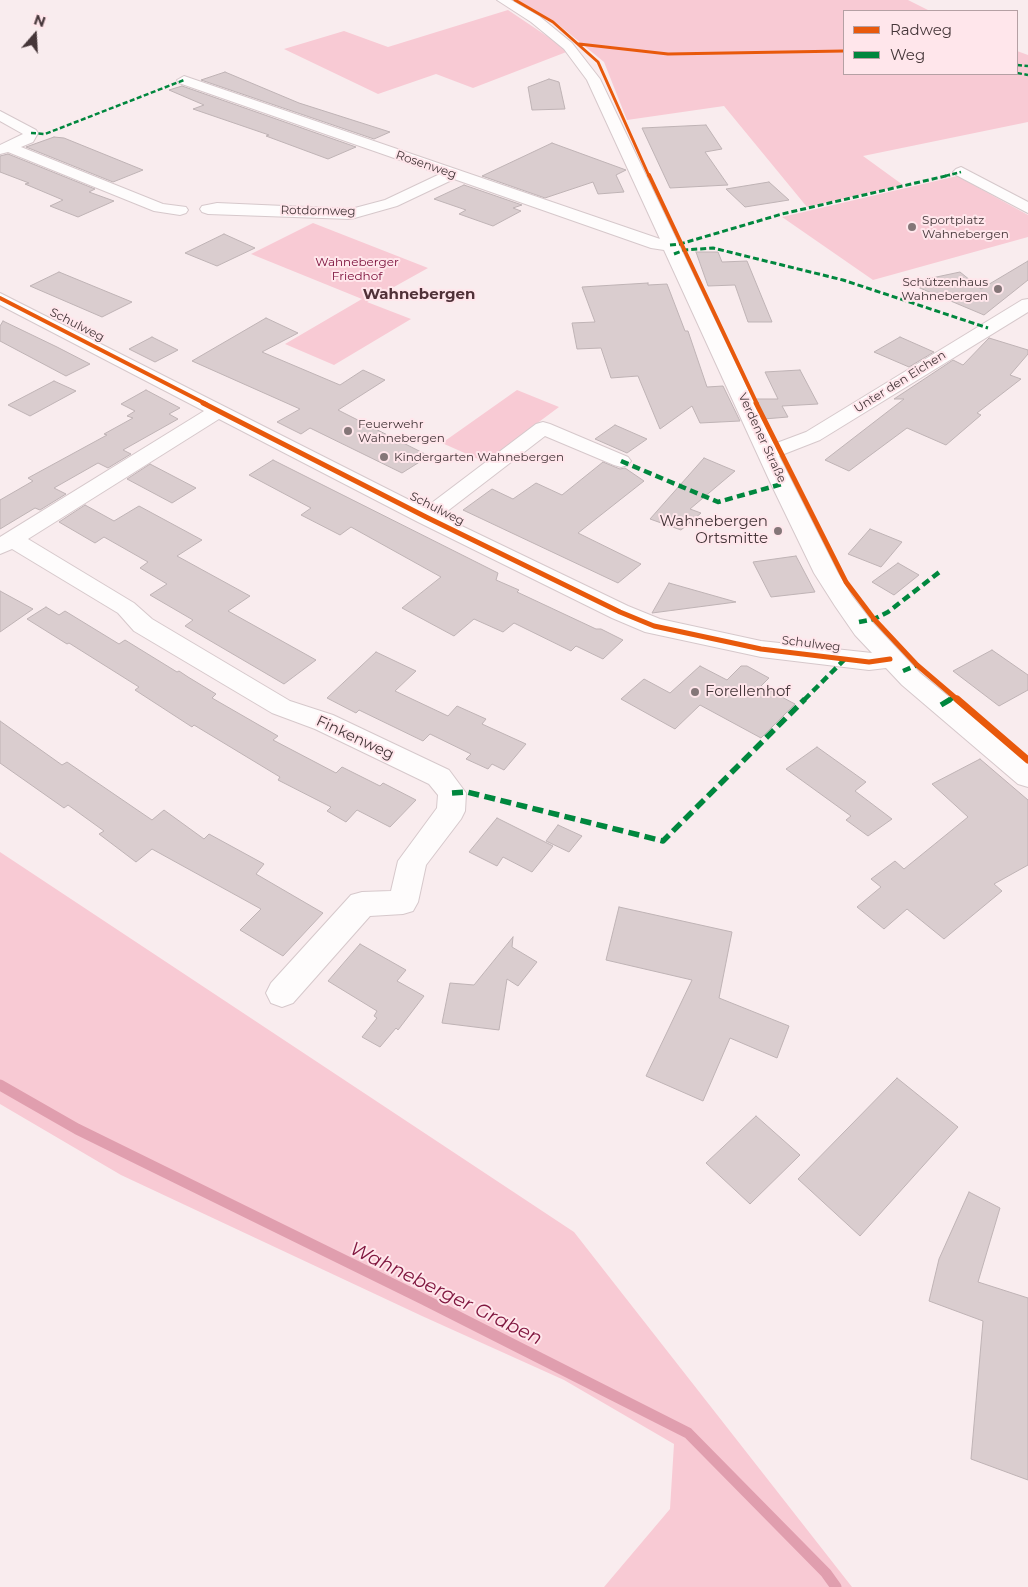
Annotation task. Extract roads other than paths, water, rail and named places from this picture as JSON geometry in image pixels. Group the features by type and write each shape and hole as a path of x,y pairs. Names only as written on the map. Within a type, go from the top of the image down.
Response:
{"street":[{"name":"Verdener Straße","path":"503,0 542,24 568,46 593,79 768,451 835,587 864,629 890,659 911,679 1028,777"},
{"name":"Rosenweg","path":"184,80 657,244 670,244"},
{"path":"0,115 31,133 28,139 4,148"},
{"name":"Rotdornweg","path":"4,148 160,208 180,210 180,214 189,217 200,216 208,209 217,208 351,214 391,202 451,174"},
{"path":"961,172 1028,208"},
{"name":"Schulweg","path":"0,298 426,517 620,612 654,626 761,649 869,662 890,659"},
{"name":"Unter den Eichen","path":"768,451 779,450 813,436 1028,304"},
{"name":"Finkenweg","path":"218,410 7,543 126,608 143,625 281,707 324,722 439,777 452,793 451,811 412,861 403,902 362,904 282,993"},
{"path":"426,517 542,428 621,461"}],"waterway":[{"name":"Wahneberger Graben","path":"0,1085 77,1129 423,1299 688,1433 826,1573 836,1587"}],"place":[{"name":"Sportplatz Wahnebergen","path":"912,227"},
{"name":"Schützenhaus Wahnebergen","path":"998,289"},
{"name":"Feuerwehr Wahnebergen","path":"348,431"},
{"name":"Kindergarten Wahnebergen","path":"384,457"},
{"name":"Wahnebergen Ortsmitte","path":"778,531"},
{"name":"Forellenhof","path":"695,692"}],"district":[{"name":"Wahnebergen","path":"419,295"}],"park label":[{"name":"Wahneberger Friedhof","path":"357,269"}]}
